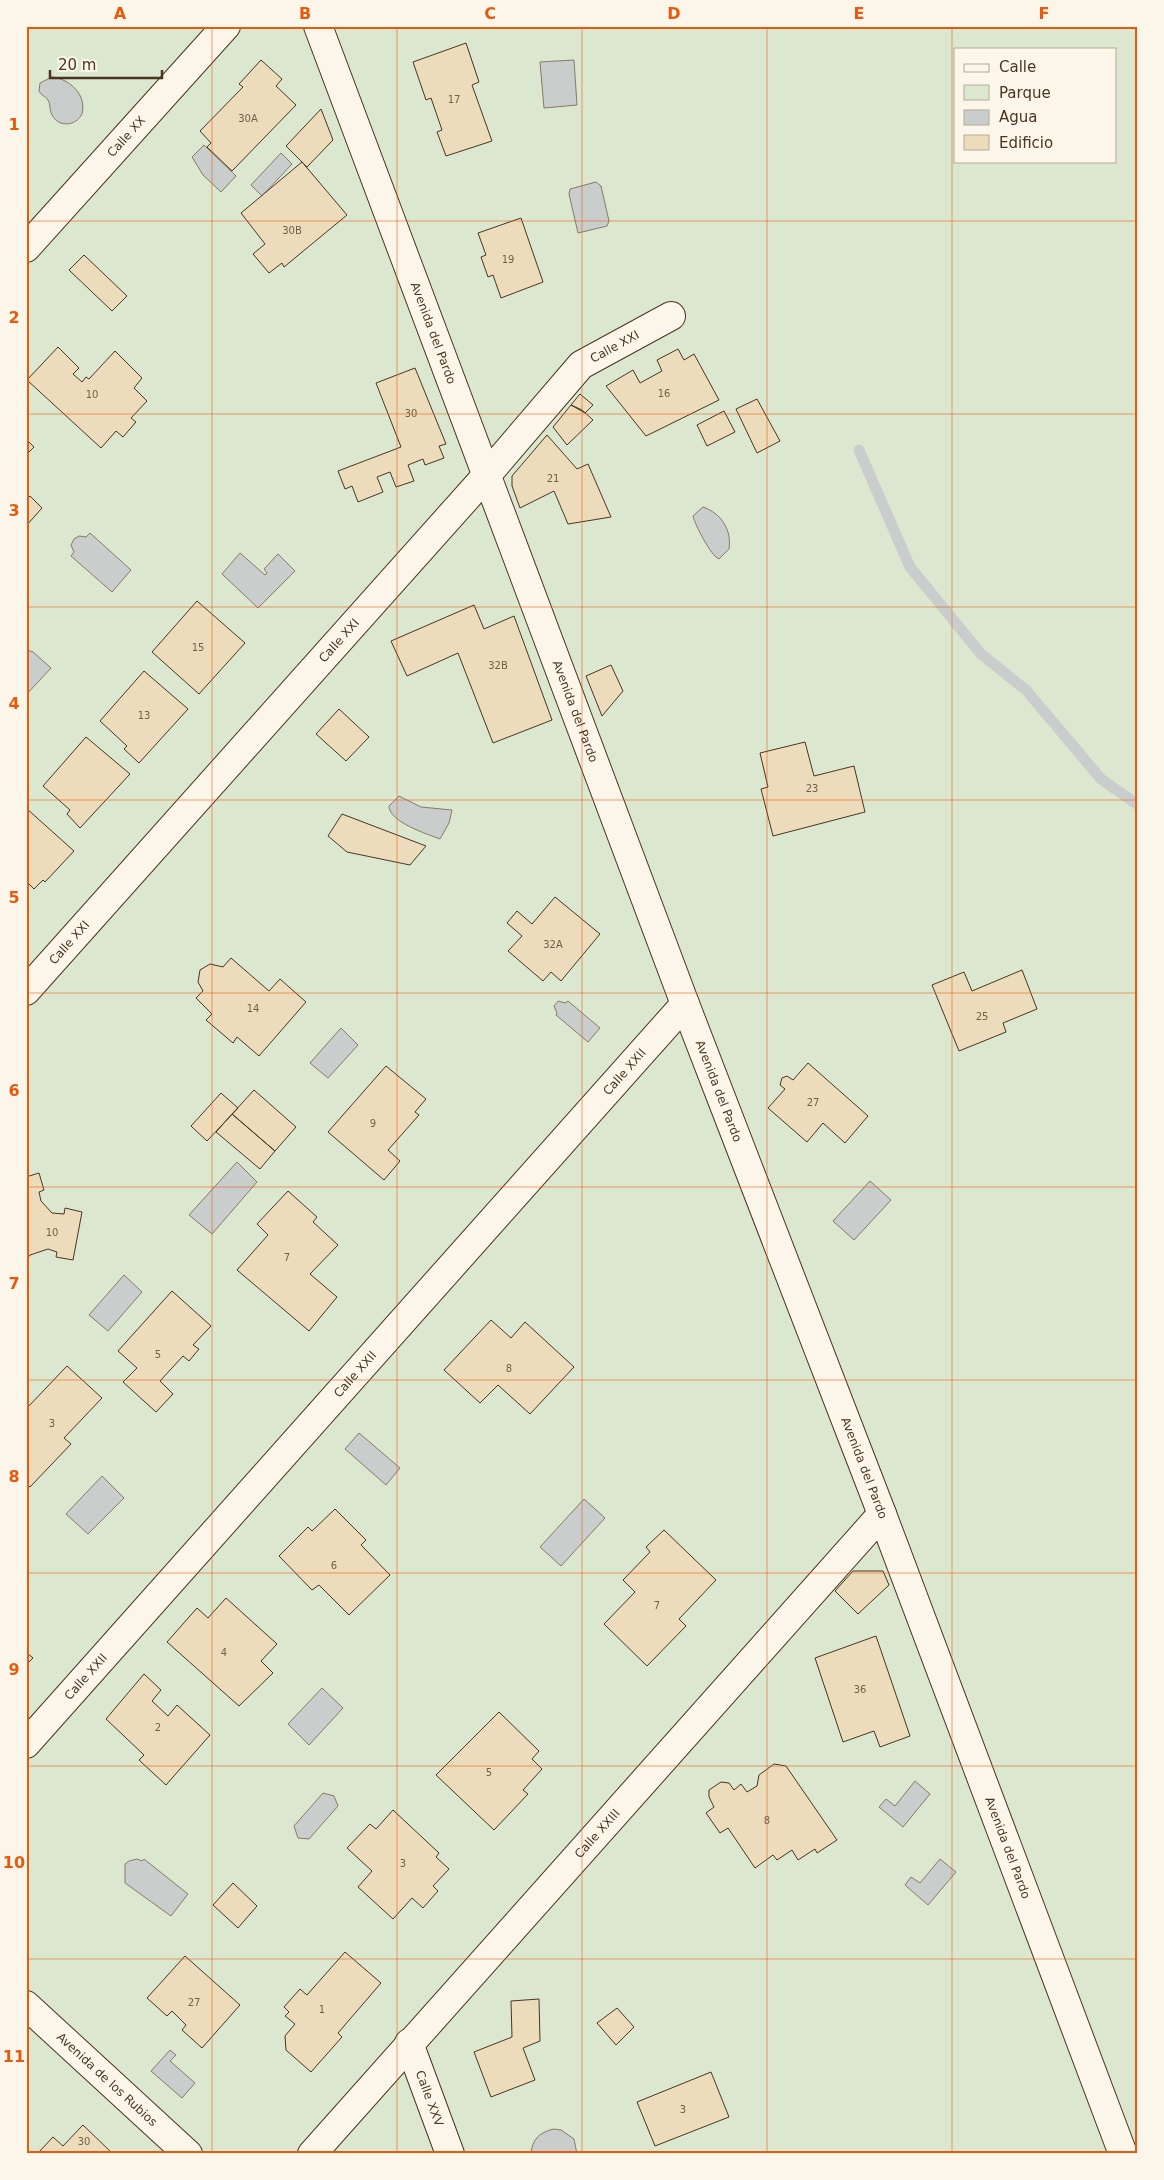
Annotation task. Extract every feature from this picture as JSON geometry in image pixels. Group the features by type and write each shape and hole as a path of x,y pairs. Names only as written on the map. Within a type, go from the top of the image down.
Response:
{"street":[{"name":"Calle XX","path":"26,248 226,26"},
{"name":"Avenida del Pardo","path":"318,26 685,1004 882,1514 1123,2154"},
{"name":"Calle XXI","path":"26,991 486,476 581,365 671,316"},
{"name":"Calle XXII","path":"26,1744 685,1004"},
{"name":"Calle XXIII","path":"312,2154 882,1514"},
{"name":"Avenida de los Rubios","path":"26,2005 188,2154"},
{"name":"Calle XXV","path":"409,2043 450,2154"}],"green space":[{"path":"26,26 1138,26 1138,2154 26,2154"}],"water":[{"path":"574,60 577,105 544,108 540,62"},
{"path":"52,77 59,78 71,85 76,89 82,100 82,114 72,123 63,124 55,119 51,113 49,102 39,91 40,83"},
{"path":"204,145 236,176 221,192 203,175 192,157"},
{"path":"281,153 292,164 262,196 251,185"},
{"path":"596,182 601,186 609,221 607,226 578,233 569,194 570,189"},
{"path":"703,507 720,518 729,535 729,549 719,559 708,546 694,520 693,516"},
{"path":"90,533 131,570 112,592 71,556 74,552 71,545 74,539 79,536 86,537"},
{"path":"240,553 265,575 267,573 264,569 278,554 295,571 258,608 222,574"},
{"path":"27,650 33,652 51,668 26,695"},
{"path":"399,796 421,807 452,810 449,823 440,839 418,831 395,817 389,806"},
{"path":"558,1001 565,1003 568,1001 600,1028 588,1042 556,1015 554,1006"},
{"path":"341,1028 358,1045 328,1078 310,1063"},
{"path":"237,1162 257,1182 212,1234 189,1215"},
{"path":"870,1181 891,1200 854,1240 833,1221"},
{"path":"124,1275 142,1292 108,1331 89,1315"},
{"path":"359,1433 400,1468 386,1485 345,1449"},
{"path":"102,1476 124,1498 88,1534 66,1514"},
{"path":"584,1499 605,1518 561,1566 540,1547"},
{"path":"322,1688 343,1708 309,1745 288,1724"},
{"path":"915,1781 930,1794 903,1827 879,1807 886,1799 895,1806"},
{"path":"323,1793 334,1796 338,1806 309,1839 298,1838 294,1826"},
{"path":"137,1859 142,1861 144,1859 188,1894 171,1916 125,1883 125,1864"},
{"path":"940,1859 956,1872 928,1905 905,1885 911,1877 920,1883"},
{"path":"170,2050 176,2055 170,2061 195,2083 182,2098 151,2071"},
{"path":"554,2129 561,2130 574,2139 577,2154 531,2154 535,2140 541,2134"}],"building":[{"path":"466,43 479,82 472,85 492,141 446,156 437,132 442,130 431,98 426,100 413,62"},
{"path":"261,60 282,79 276,86 296,105 232,171 207,147 211,143 200,131 243,87 239,84"},
{"path":"321,109 333,140 307,167 286,146"},
{"path":"302,162 347,215 284,267 282,263 269,273 253,254 265,244 241,213"},
{"path":"521,218 543,282 501,298 493,275 488,277 481,257 486,255 478,233"},
{"path":"84,255 127,296 112,311 69,270"},
{"path":"58,347 79,368 73,374 82,382 86,377 89,379 115,351 142,378 134,388 147,401 131,418 136,422 123,437 116,431 101,448 27,380"},
{"path":"678,349 684,360 694,354 719,400 646,436 606,386 633,370 640,383 662,371 657,360"},
{"path":"415,368 446,444 439,446 444,458 425,465 423,459 408,465 414,481 396,487 390,472 377,477 383,492 358,502 352,486 345,489 338,471 401,447 376,383"},
{"path":"580,394 593,405 585,413 571,405"},
{"path":"757,399 780,441 757,453 736,409"},
{"path":"571,405 582,410 593,420 567,445 553,427"},
{"path":"724,411 735,432 707,446 697,425"},
{"path":"547,435 577,469 588,464 611,517 568,524 554,491 520,508 512,486 512,476"},
{"path":"26,439 34,447 26,455"},
{"path":"30,496 42,508 26,526 26,501"},
{"path":"197,601 245,643 199,694 152,652"},
{"path":"474,605 484,629 514,616 552,720 493,743 458,653 407,676 391,641"},
{"path":"611,665 623,691 602,716 586,676"},
{"path":"144,671 188,709 139,763 124,749 127,746 100,721"},
{"path":"339,709 369,737 346,761 316,734"},
{"path":"86,737 130,774 80,828 67,814 70,810 43,786"},
{"path":"805,742 814,776 854,766 865,812 773,836 761,789 768,787 760,753"},
{"path":"26,808 74,851 45,882 43,880 34,889 28,883 26,886"},
{"path":"342,814 426,846 410,865 347,852 328,836"},
{"path":"555,897 600,934 561,981 551,972 543,981 508,951 522,936 507,923 517,911 532,924"},
{"path":"231,958 269,991 280,979 306,1002 259,1056 237,1037 233,1043 206,1020 212,1014 196,998 203,991 198,982 200,970 210,964 223,967"},
{"path":"1022,970 1037,1009 1003,1023 1006,1032 959,1051 932,985 964,972 972,991"},
{"path":"808,1063 868,1116 845,1143 823,1123 807,1142 768,1108 785,1089 780,1085 782,1078 787,1076 793,1080"},
{"path":"386,1066 426,1099 415,1112 419,1115 388,1150 400,1161 384,1180 328,1132"},
{"path":"254,1090 296,1127 275,1151 232,1114"},
{"path":"221,1093 238,1108 207,1141 191,1126"},
{"path":"232,1114 275,1151 260,1169 216,1132"},
{"path":"39,1173 44,1190 39,1192 41,1201 52,1213 64,1214 65,1208 82,1212 73,1260 56,1257 57,1252 48,1249 30,1255 26,1260 26,1177"},
{"path":"288,1191 317,1217 313,1222 338,1245 310,1274 337,1297 309,1331 237,1270 268,1235 257,1224"},
{"path":"172,1291 211,1326 193,1345 199,1349 189,1361 183,1356 160,1381 173,1394 156,1412 123,1382 137,1368 118,1351"},
{"path":"491,1320 511,1338 525,1322 574,1367 530,1414 498,1385 480,1403 444,1370"},
{"path":"67,1366 102,1398 64,1438 71,1444 30,1487 26,1484 26,1409"},
{"path":"335,1509 366,1540 361,1545 390,1575 349,1615 319,1585 312,1590 279,1556 308,1527 312,1531"},
{"path":"664,1530 716,1580 679,1619 686,1626 647,1666 604,1624 635,1592 623,1580 650,1552 646,1547"},
{"path":"853,1571 883,1571 889,1585 858,1614 835,1591"},
{"path":"226,1598 277,1644 261,1661 273,1673 239,1706 167,1642 197,1608 208,1618"},
{"path":"876,1636 910,1736 880,1747 874,1731 843,1742 815,1658"},
{"path":"26,1652 33,1658 26,1665"},
{"path":"144,1674 161,1690 152,1701 168,1716 177,1705 210,1735 166,1785 139,1760 144,1755 106,1719"},
{"path":"499,1712 539,1751 532,1759 542,1769 523,1790 528,1794 494,1830 436,1775"},
{"path":"774,1764 786,1766 837,1840 817,1853 815,1849 798,1860 792,1850 777,1860 773,1855 755,1868 728,1828 720,1833 706,1813 714,1807 709,1797 709,1790 721,1782 729,1783 734,1790 741,1784 747,1792 757,1786 759,1775"},
{"path":"393,1810 439,1853 436,1857 449,1869 433,1886 438,1891 423,1908 412,1898 393,1919 358,1887 372,1871 347,1848 370,1824 376,1829"},
{"path":"233,1883 257,1906 238,1928 213,1905"},
{"path":"345,1952 381,1983 338,2033 342,2037 311,2072 286,2050 285,2036 295,2024 285,2016 289,2012 284,2007 300,1989 307,1995"},
{"path":"185,1956 240,2005 202,2048 182,2030 186,2025 172,2011 167,2016 147,1998"},
{"path":"539,1999 540,2041 523,2048 535,2080 491,2097 474,2052 512,2037 511,2001"},
{"path":"617,2008 634,2027 616,2045 597,2023"},
{"path":"711,2072 729,2117 655,2146 637,2102"},
{"path":"83,2125 113,2154 38,2153 53,2137 63,2146"}],"waterway":[{"path":"859,450 910,567 981,654 1026,690 1101,779 1138,805"}]}
